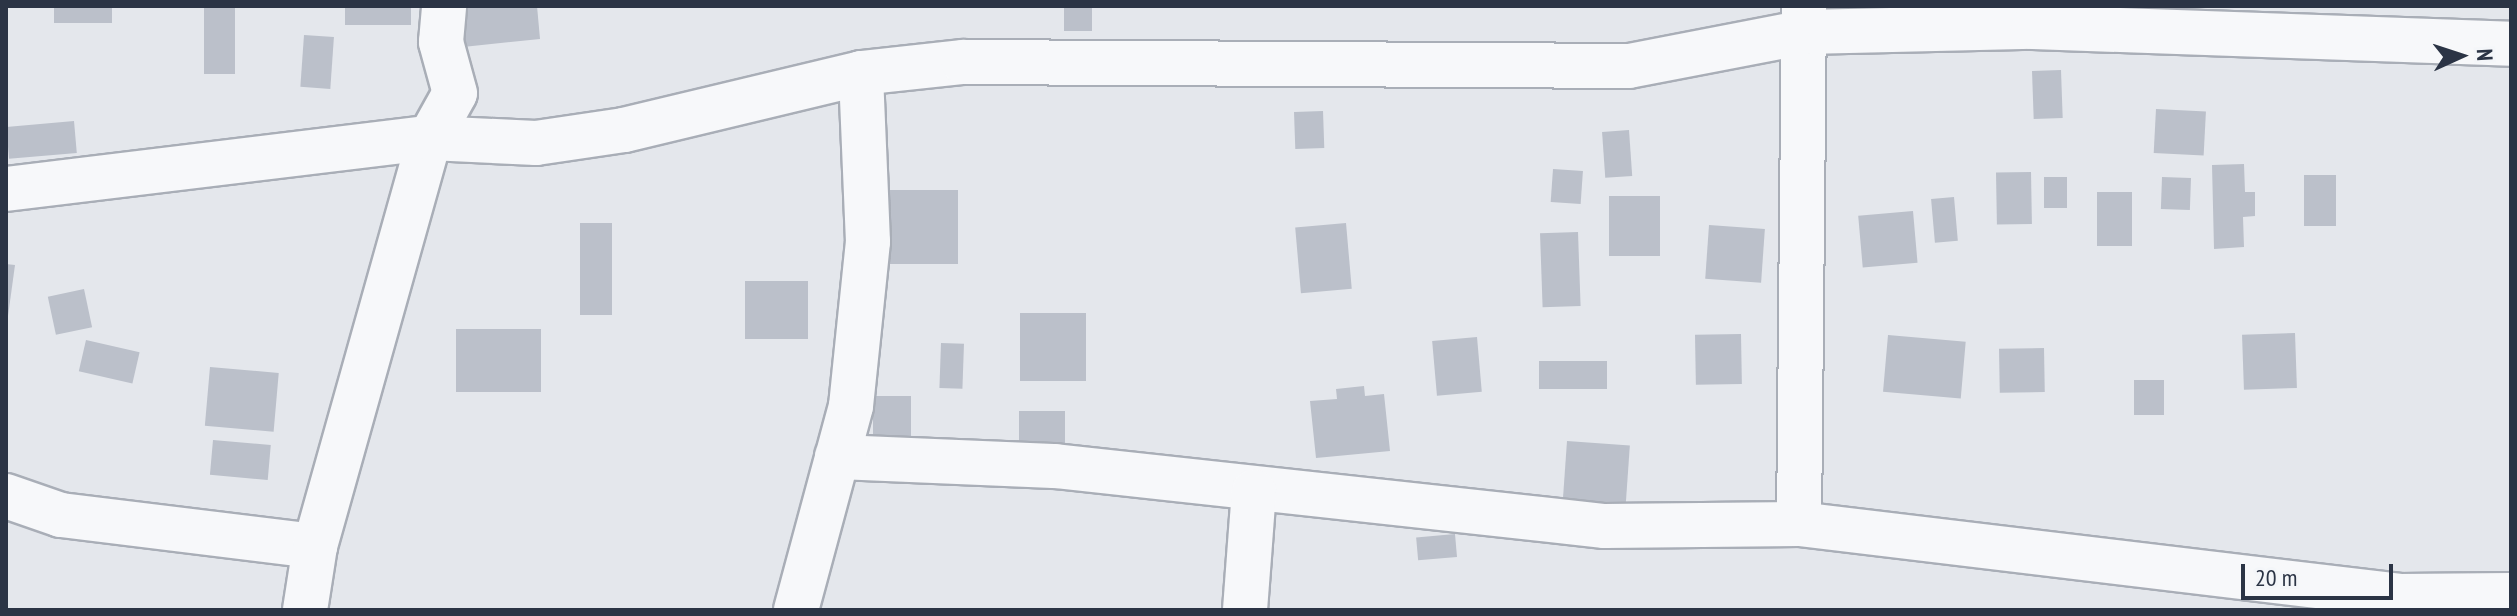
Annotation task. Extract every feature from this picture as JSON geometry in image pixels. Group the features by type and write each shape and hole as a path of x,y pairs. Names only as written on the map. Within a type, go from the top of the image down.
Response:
{"street":[{"path":"305,610 315,546 430,138 455,93 441,42 444,6"},
{"path":"6,189 430,138 536,143 624,130 861,73 963,62 1629,66 1805,19 2511,44"},
{"path":"1799,524 1805,19"},
{"path":"796,610 851,406 868,242 861,73"},
{"path":"837,457 1055,466 1254,491 1605,526 1799,524 2400,596 2511,595"},
{"path":"1245,610 1254,491"},
{"path":"6,496 61,515 315,546"}],"building":[{"path":"54,6 112,6 112,23 54,23"},
{"path":"204,6 235,6 235,74 204,74"},
{"path":"345,6 411,6 411,25 345,25"},
{"path":"459,6 537,6 540,39 463,47"},
{"path":"1064,6 1092,6 1092,31 1064,31"},
{"path":"304,35 334,37 330,89 300,87"},
{"path":"2061,70 2063,118 2034,119 2032,71"},
{"path":"2156,109 2206,112 2204,156 2154,153"},
{"path":"1323,111 1324,148 1295,149 1294,112"},
{"path":"74,121 77,153 9,159 6,127"},
{"path":"1629,130 1632,176 1605,178 1602,132"},
{"path":"2244,164 2245,192 2255,192 2255,216 2243,217 2244,247 2214,249 2212,165"},
{"path":"1553,169 1583,171 1581,204 1551,202"},
{"path":"2031,172 2032,224 1997,225 1996,173"},
{"path":"2304,175 2336,175 2336,226 2304,226"},
{"path":"2044,177 2067,177 2067,208 2044,208"},
{"path":"2162,177 2191,178 2190,210 2161,209"},
{"path":"885,190 958,190 958,264 885,264"},
{"path":"2097,192 2132,192 2132,246 2097,246"},
{"path":"1609,196 1660,196 1660,256 1609,256"},
{"path":"1954,197 1958,241 1935,243 1931,199"},
{"path":"1913,211 1918,263 1863,268 1858,216"},
{"path":"580,223 612,223 612,315 580,315"},
{"path":"1346,223 1352,289 1301,293 1295,227"},
{"path":"1709,225 1765,229 1761,283 1705,279"},
{"path":"1578,232 1581,306 1543,307 1540,233"},
{"path":"6,264 15,265 8,316 6,316"},
{"path":"745,281 808,281 808,339 745,339"},
{"path":"84,289 92,327 56,335 48,297"},
{"path":"1020,313 1086,313 1086,381 1020,381"},
{"path":"456,329 541,329 541,392 456,392"},
{"path":"2295,333 2297,388 2244,390 2242,335"},
{"path":"1741,334 1742,384 1696,385 1695,335"},
{"path":"1888,335 1966,342 1961,399 1883,392"},
{"path":"1477,337 1482,392 1437,396 1432,341"},
{"path":"86,340 140,352 132,384 79,371"},
{"path":"941,343 964,344 962,389 939,388"},
{"path":"2044,348 2045,392 2000,393 1999,349"},
{"path":"1539,361 1607,361 1607,389 1539,389"},
{"path":"210,367 279,373 274,432 205,426"},
{"path":"2134,380 2164,380 2164,415 2134,415"},
{"path":"1364,386 1365,396 1384,394 1390,451 1316,458 1310,401 1337,399 1336,389"},
{"path":"873,396 911,396 911,437 873,437"},
{"path":"1019,411 1065,411 1065,449 1019,449"},
{"path":"213,440 271,445 268,480 210,475"},
{"path":"1567,441 1630,445 1625,512 1562,508"},
{"path":"1455,534 1457,557 1418,560 1416,537"}]}
